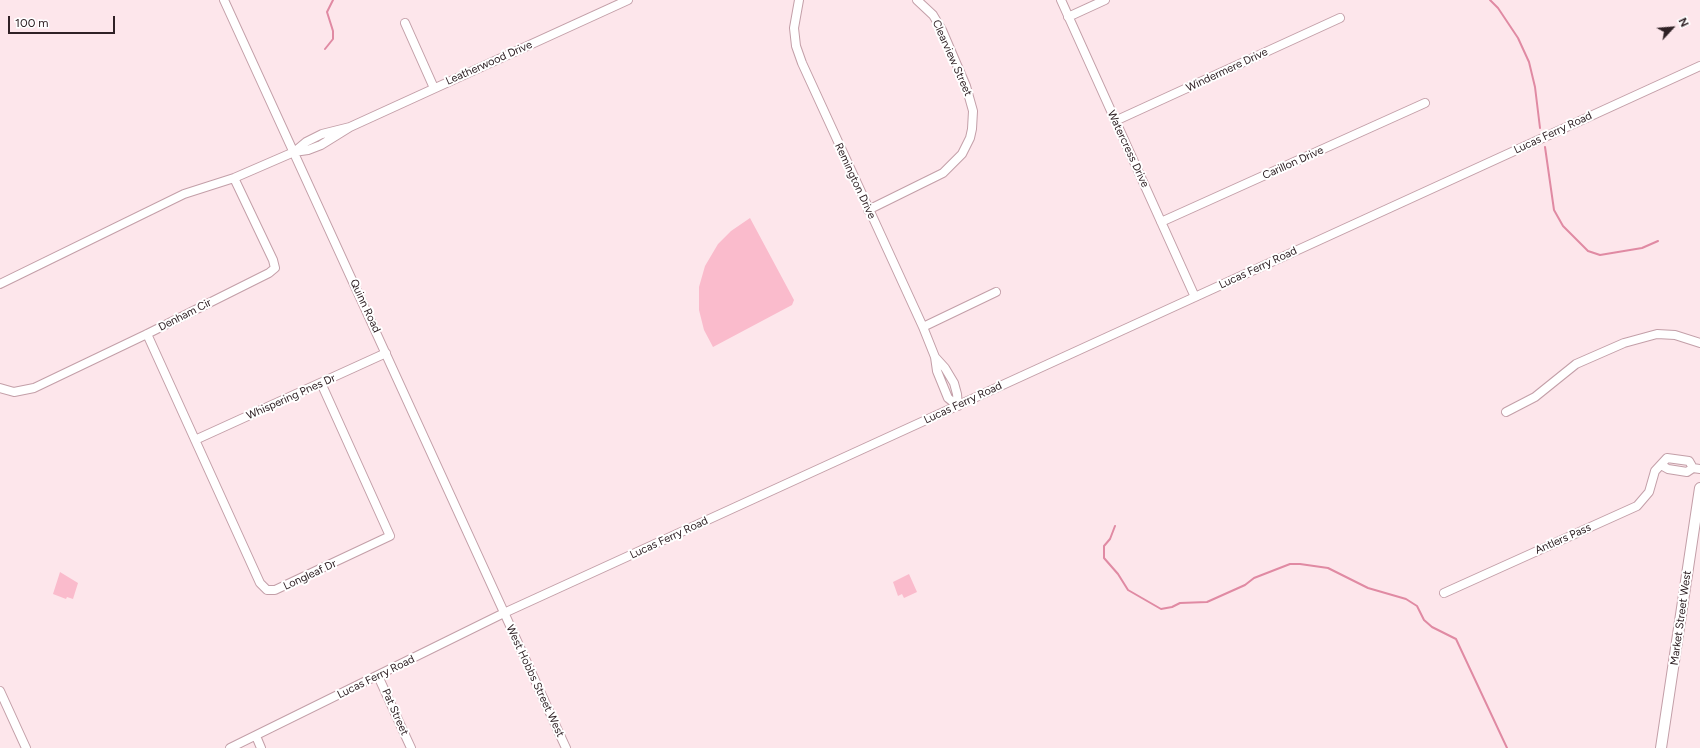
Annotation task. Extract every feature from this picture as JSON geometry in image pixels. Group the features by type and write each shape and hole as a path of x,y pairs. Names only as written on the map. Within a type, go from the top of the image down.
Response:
{"main road":[{"name":"Market Street West","path":"1661,748 1700,488"}],"street":[{"name":"Quinn Road","path":"224,0 504,613"},
{"name":"Leatherwood Drive","path":"294,152 308,150 321,145 350,126 628,0"},
{"name":"Remington Drive","path":"799,0 794,28 796,46 808,79 935,357 945,368 954,383 958,406"},
{"name":"Clearview Street","path":"868,210 943,173 962,154 972,129 973,112 966,86 942,30 933,15 917,0"},
{"name":"Watercress Drive","path":"1060,0 1195,297"},
{"path":"1068,17 1105,0"},
{"name":"Windermere Drive","path":"1115,121 1340,18"},
{"path":"405,23 434,88"},
{"name":"Lucas Ferry Road","path":"230,748 504,613 1700,66"},
{"name":"Carillon Drive","path":"1161,222 1426,103"},
{"path":"0,284 184,194 234,178 294,152"},
{"name":"Denham Cir","path":"0,388 14,392 34,388 147,334 269,273 276,268 274,260 234,178"},
{"path":"923,328 996,292"},
{"name":"Longleaf Dr","path":"147,334 260,583 268,590 275,590 390,536 321,383"},
{"path":"1506,412 1535,397 1576,364 1624,344 1657,334 1675,335 1700,343"},
{"name":"Whispering Pnes Dr","path":"195,440 386,353"},
{"name":"Antlers Pass","path":"1444,593 1637,506 1650,492 1655,471 1661,465 1668,469 1687,472 1697,468"},
{"name":"West Hobbs Street West","path":"504,613 523,651 566,748"},
{"name":"Pat Street","path":"378,676 411,748"},
{"path":"0,691 26,748"},
{"path":"256,736 261,748"}],"shaded area":[{"path":"750,218 794,300 792,305 713,347 704,330 699,310 699,287 705,266 718,244 731,231"},
{"path":"60,572 78,583 73,599 67,597 66,599 53,594"},
{"path":"909,574 917,592 904,598 902,594 898,596 893,582"}],"waterway":[{"path":"325,49 333,39 333,31 327,12 333,0"},
{"path":"1490,0 1498,8 1518,38 1529,62 1535,87 1540,128"},
{"path":"1545,147 1554,210 1563,226 1588,251 1600,255 1642,248 1658,241"},
{"path":"1115,526 1110,539 1104,546 1104,558 1118,574 1128,590 1161,609 1172,607 1180,603 1207,602 1245,585 1254,578 1290,564 1328,568 1368,588 1406,599 1417,606 1424,620 1432,627 1456,639 1507,748"}]}
